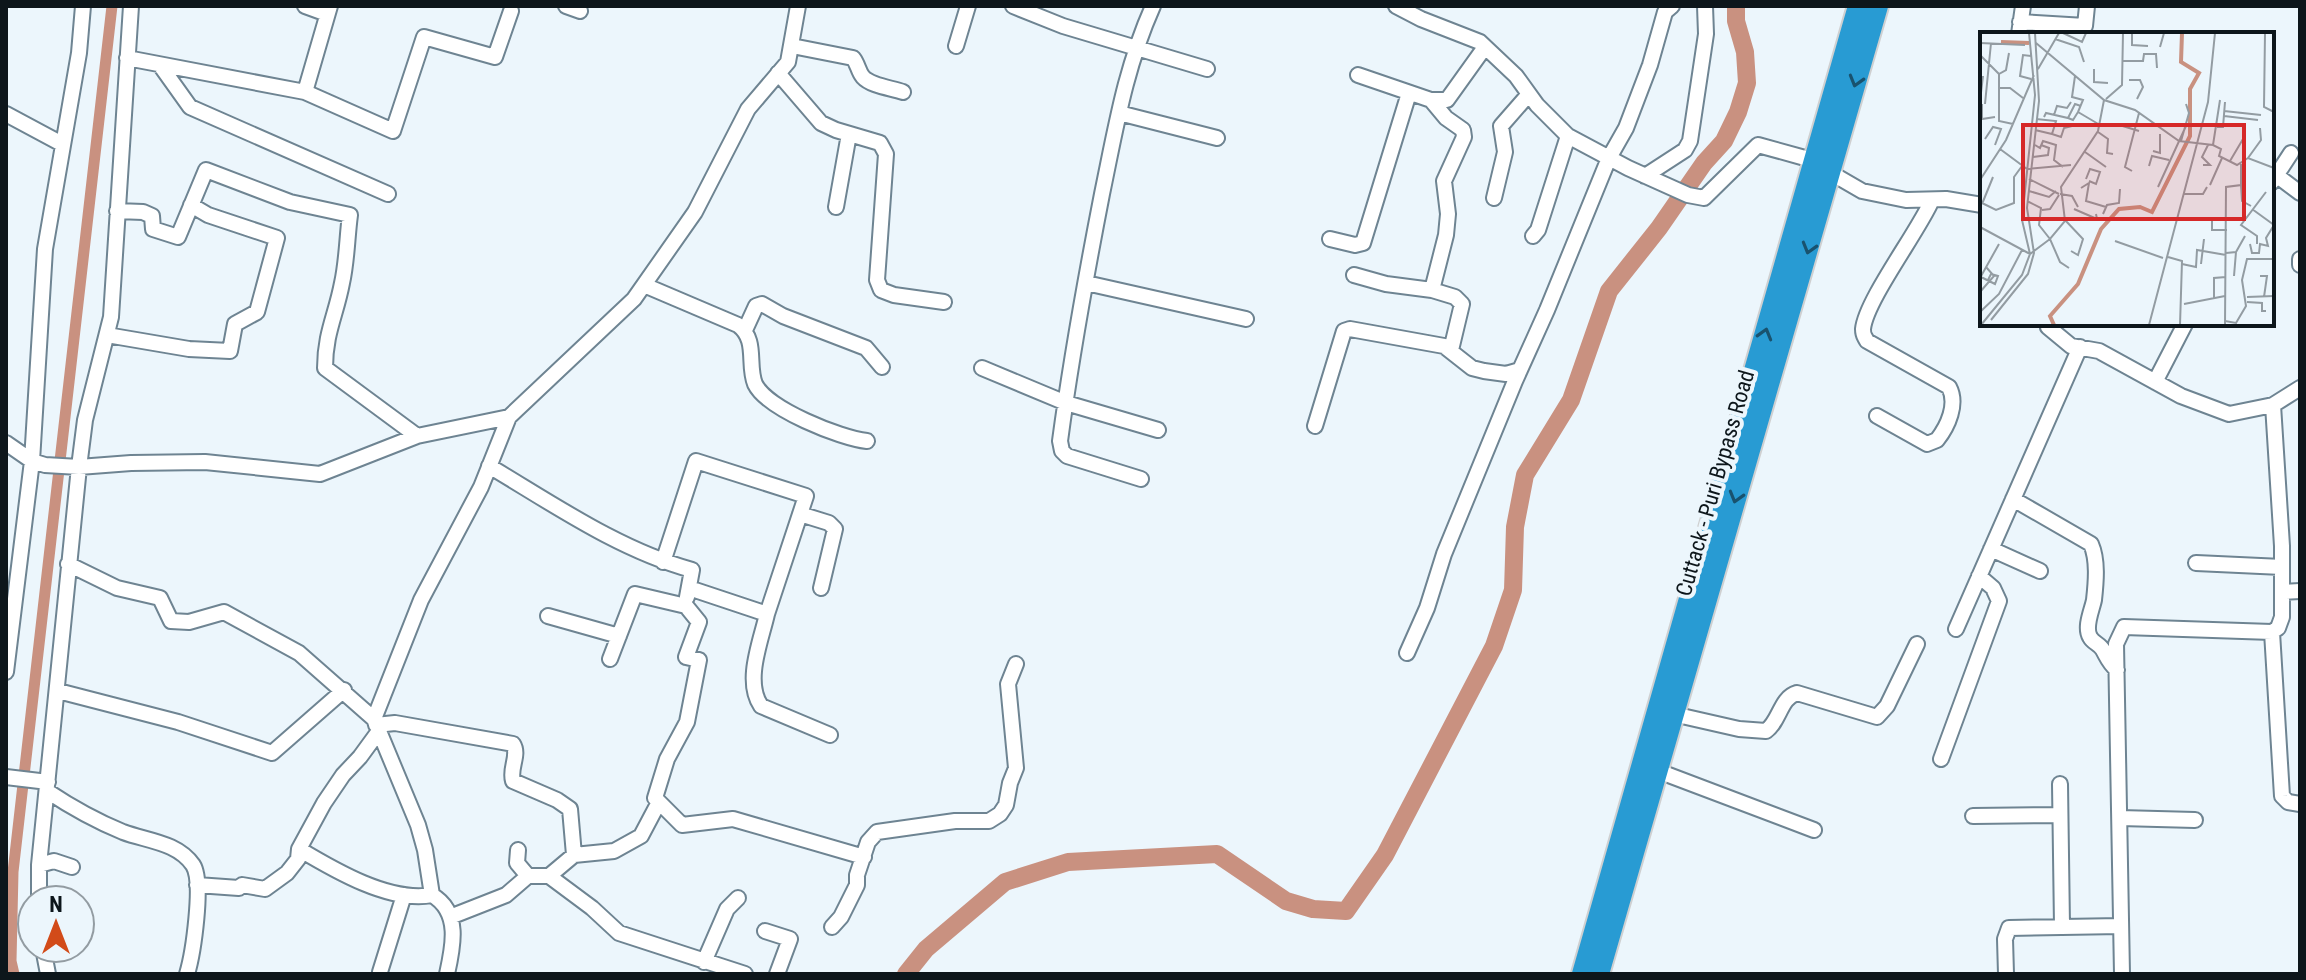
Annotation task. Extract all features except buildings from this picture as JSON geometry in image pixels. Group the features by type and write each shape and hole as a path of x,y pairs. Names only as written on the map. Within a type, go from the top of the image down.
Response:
{"highway":[{"name":"Cuttack - Puri Bypass Road","path":"1599,974 1658,771 1822,168 1858,6"},
{"name":"Cuttack - Puri Bypass Road","path":"1582,974 1822,168 1878,6"}],"street":[{"path":"6,672 39,463 45,249 79,53 83,6"},
{"path":"39,884 58,691 74,467 111,317 131,6"},
{"path":"305,6 328,10 305,92"},
{"path":"197,885 239,888 242,885 265,889 287,873 298,859 299,849 343,775 360,757 376,725 421,600 481,487 509,417 634,299 644,285 695,212 748,109 788,62 798,6"},
{"path":"956,46 968,6"},
{"path":"1013,6 1063,26 1207,69"},
{"path":"1141,479 1067,456 1062,451 1060,441 1119,113 1135,47 1153,6"},
{"path":"1396,6 1480,42 1516,76 1568,136 1688,195 1704,198 1758,145 1805,158 1862,191 1906,200 1946,199 1980,205"},
{"path":"1407,653 1520,370 1609,158 1626,128 1650,65 1665,12 1672,6"},
{"path":"1650,178 1685,150 1690,141 1704,50 1700,6"},
{"path":"2023,6 2020,28 2085,26 2087,6"},
{"path":"127,58 305,92 393,131 424,37 495,57 511,11"},
{"path":"792,46 853,58 868,81 903,92"},
{"path":"1358,75 1431,100 1447,100 1485,47"},
{"path":"160,65 190,107 388,194"},
{"path":"778,73 821,123 880,143 886,154 877,280 881,290 894,295 944,302"},
{"path":"1330,239 1355,245 1363,243 1409,93"},
{"path":"1494,198 1505,152 1501,126 1529,94"},
{"path":"1431,100 1446,118 1463,130 1464,137 1444,181 1448,214 1446,235 1432,290"},
{"path":"1119,113 1217,138"},
{"path":"6,114 62,144"},
{"path":"836,207 849,134"},
{"path":"1533,236 1538,230 1568,136"},
{"path":"2291,153 2274,179 2300,193"},
{"path":"117,211 143,212 152,216 153,229 178,237 206,170 290,202 350,215 342,284 330,321 325,368 417,436"},
{"path":"1877,416 1927,444 1937,440 1950,416 1953,399 1949,387 1867,341 1863,334 1863,326 1877,296 1932,200"},
{"path":"107,335 189,349 230,351 235,324 257,312 277,238 208,215 191,205"},
{"path":"2300,259 2300,265"},
{"path":"1354,275 1455,297 1462,304 1451,350"},
{"path":"1086,283 1246,319"},
{"path":"644,285 745,330"},
{"path":"867,441 847,439 807,423 763,393 755,383 745,330 756,306 762,304 783,316 866,348 882,367"},
{"path":"2048,326 2071,346 2099,351 2181,396 2229,414 2273,405 2300,388"},
{"path":"2155,382 2184,326"},
{"path":"1315,426 1344,331 1350,329 1451,350 1472,368 1484,371 1506,374 1520,370"},
{"path":"1956,629 2080,347"},
{"path":"982,368 1066,403 1158,430"},
{"path":"2122,974 2116,644 2124,627 2272,632 2278,628 2282,617 2282,567 2273,405"},
{"path":"6,443 39,463 74,467 205,462 320,474 417,436 509,417"},
{"path":"663,562 696,461 806,496 767,614 754,676 761,706 830,735"},
{"path":"489,466 582,521 663,562 692,570 686,606"},
{"path":"2013,499 2091,544 2095,552 2094,598 2088,632 2092,641 2102,648 2107,661 2117,670"},
{"path":"800,514 829,523 835,529 821,588"},
{"path":"1991,549 2040,571"},
{"path":"2196,563 2282,567"},
{"path":"68,564 117,588 160,598 171,621 189,622 224,612 299,653 344,690 376,725 418,825 432,895"},
{"path":"1941,759 1999,601 1993,588 1979,576"},
{"path":"689,588 767,614"},
{"path":"2282,592 2300,591"},
{"path":"610,659 635,594 686,606 699,622 686,657 699,660 698,670 687,722 667,759 655,798 682,825 733,819 864,857"},
{"path":"548,616 619,636"},
{"path":"2272,632 2282,796 2288,802 2300,804"},
{"path":"1673,714 1739,729 1766,731 1779,716 1790,694 1797,693 1877,717 1887,706 1917,644"},
{"path":"832,927 841,917 857,885 857,875 868,842 877,832 955,821 989,821 1000,814 1006,805 1016,768 1008,684 1016,664"},
{"path":"58,691 178,722 272,753 344,690"},
{"path":"376,725 395,723 513,744 516,751 513,781 570,809 574,855"},
{"path":"1658,771 1814,830"},
{"path":"9,777 48,787 91,817 175,849 192,863 198,874 195,937 187,974"},
{"path":"2060,784 2062,926"},
{"path":"549,876 574,855 614,851 641,836 659,802"},
{"path":"1973,816 2060,815"},
{"path":"2120,818 2195,820"},
{"path":"299,849 334,871 404,895 418,898 432,895 443,901 450,917 453,947 447,974"},
{"path":"518,850 517,863 528,876"},
{"path":"39,865 54,861 72,867"},
{"path":"450,917 506,895 528,876 549,876 619,933 745,974"},
{"path":"380,972 404,895"},
{"path":"704,962 727,909 738,898"},
{"path":"2006,974 2005,939 2009,928 2121,926"},
{"path":"765,931 790,939 777,974"}],"waterway":[{"path":"14,974 11,961 13,872 112,6"},
{"path":"906,974 926,949 1005,882 1068,862 1217,854 1286,901 1313,909 1346,911 1385,855 1494,646 1513,590 1515,527 1525,475 1571,400 1609,291 1659,228 1704,163 1724,141 1738,112 1747,83 1745,52 1736,21 1736,6"}]}
